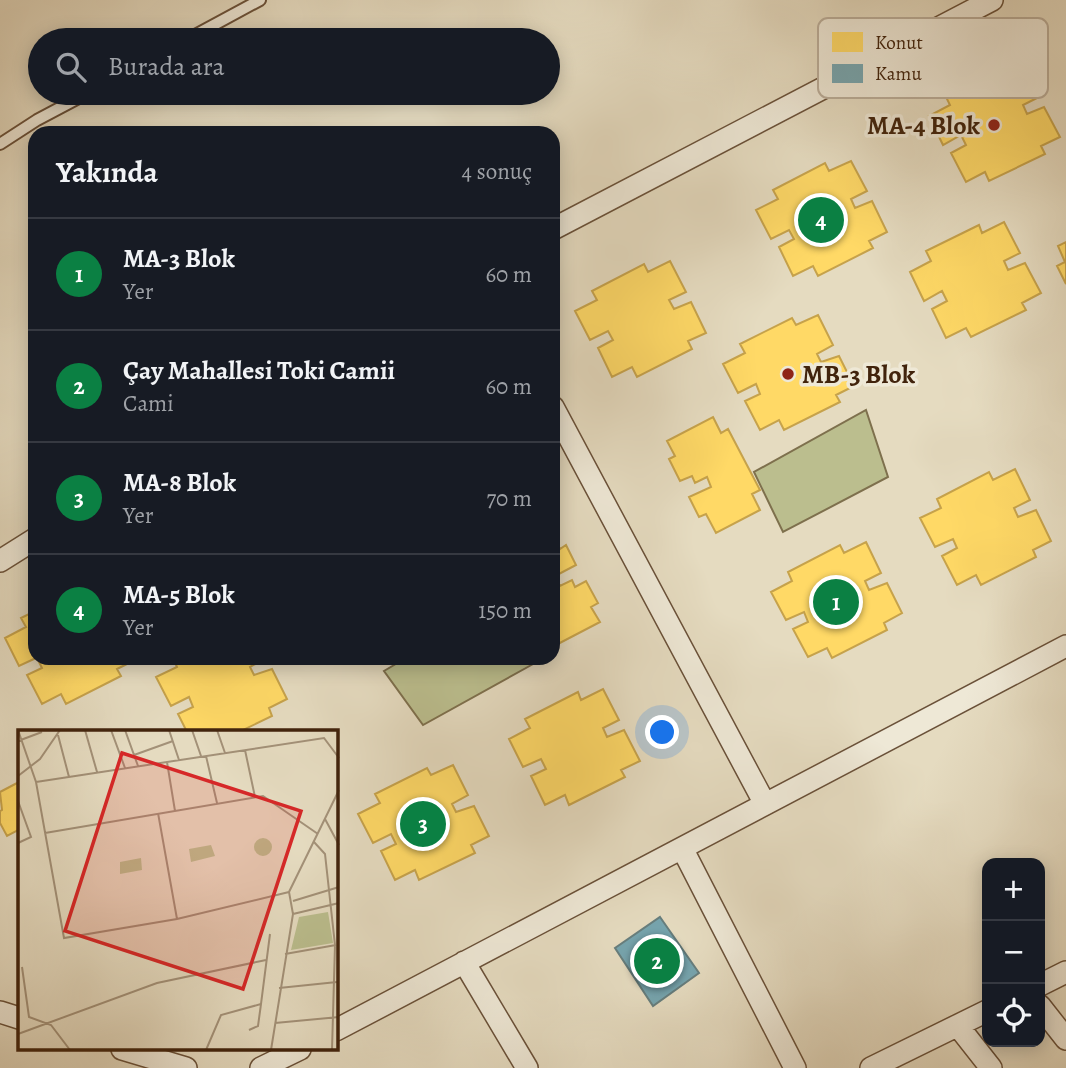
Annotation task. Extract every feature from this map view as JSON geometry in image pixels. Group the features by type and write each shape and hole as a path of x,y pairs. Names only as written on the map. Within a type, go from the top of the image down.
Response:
{"street":[{"path":"957,18 992,0"},
{"path":"560,225 818,91"},
{"path":"560,420 765,804"},
{"path":"0,561 28,543"},
{"path":"338,1029 1066,646"},
{"path":"682,848 795,1068"},
{"path":"464,962 527,1068"},
{"path":"1042,984 1066,972"},
{"path":"0,1012 18,1018"},
{"path":"1045,1012 1066,1039"},
{"path":"871,1068 982,1014"},
{"path":"958,1026 991,1068"},
{"path":"125,1050 186,1068"},
{"path":"270,1066 298,1050"}],"lane":[{"path":"208,28 260,0"},
{"path":"0,144 65,105"}],"green space":[{"path":"866,410 888,477 783,532 754,472"},
{"path":"394,665 531,665 423,725 384,671"}],"building: Konut":[{"name":"MA-4 Blok","path":"946,98 1037,98 1023,105 1027,114 1044,107 1060,137 1041,146 1045,154 989,181 985,172 966,182 951,153 966,145 961,135 943,145 929,116 950,105"},
{"path":"851,161 867,191 851,199 855,208 872,201 887,232 869,241 873,248 818,276 813,266 793,276 779,247 794,239 789,230 771,239 756,210 778,199 773,190 825,163 829,171"},
{"path":"1004,222 1020,253 1004,261 1008,270 1025,263 1041,293 1022,303 1026,310 971,337 966,328 946,338 932,309 947,301 942,291 924,301 910,272 931,261 926,251 979,225 982,233"},
{"path":"1066,242 1066,284 1057,266 1065,262 1058,246"},
{"path":"670,261 686,292 669,300 674,309 691,302 706,333 688,341 692,349 637,377 632,367 612,377 598,348 613,340 608,331 590,340 575,311 597,300 592,291 644,264 648,272"},
{"name":"MB-3 Blok","path":"818,315 833,345 817,354 821,362 839,356 854,386 836,395 840,402 784,430 779,420 760,430 745,401 760,394 756,384 738,393 723,364 745,353 740,344 792,318 796,325"},
{"path":"713,417 721,433 728,429 760,490 752,494 760,510 716,533 706,514 699,517 689,497 711,487 707,477 695,483 692,476 680,481 669,459 675,456 667,441"},
{"path":"1015,469 1030,500 1014,508 1018,517 1036,510 1051,541 1033,550 1036,557 981,585 976,575 957,585 942,556 957,548 953,539 935,547 920,518 941,508 937,499 989,472 993,480"},
{"path":"866,542 881,573 865,581 869,590 887,583 902,613 884,623 887,630 832,658 827,648 808,657 793,629 808,622 804,612 786,620 771,592 792,581 788,572 840,545 844,553"},
{"path":"566,545 576,565 560,573 560,549"},
{"path":"572,580 575,587 586,581 598,603 591,607 600,622 560,643 560,586"},
{"path":"28,614 28,662 19,666 5,638 26,627 21,618"},
{"path":"40,665 125,665 117,669 121,676 66,704 61,694 42,704 27,675 42,668"},
{"path":"176,665 254,665 250,667 254,675 272,669 287,699 269,708 272,716 243,730 186,730 178,714 193,707 189,697 171,706 156,677 177,667"},
{"path":"603,689 619,720 603,728 607,737 624,730 640,761 621,770 625,777 569,805 565,795 545,805 531,776 546,769 541,759 523,767 509,739 530,728 525,719 578,692 581,700"},
{"path":"453,765 468,795 452,804 456,812 474,806 489,836 471,845 475,853 419,880 415,870 395,880 381,851 396,844 391,834 373,843 358,814 380,803 375,794 427,768 431,775"},
{"path":"18,783 18,830 7,836 0,823 0,792"}],"building: Kamu":[{"path":"660,917 699,973 653,1006 615,948"}],"place":[{"name":"MA-4 Blok","path":"994,125"},
{"name":"MA-5 Blok","path":"821,220"},
{"name":"MB-3 Blok","path":"788,374"},
{"name":"MA-3 Blok","path":"836,602"},
{"name":"MA-8 Blok","path":"423,824"},
{"name":"Çay Mahallesi Toki Camii","path":"657,961"}]}
